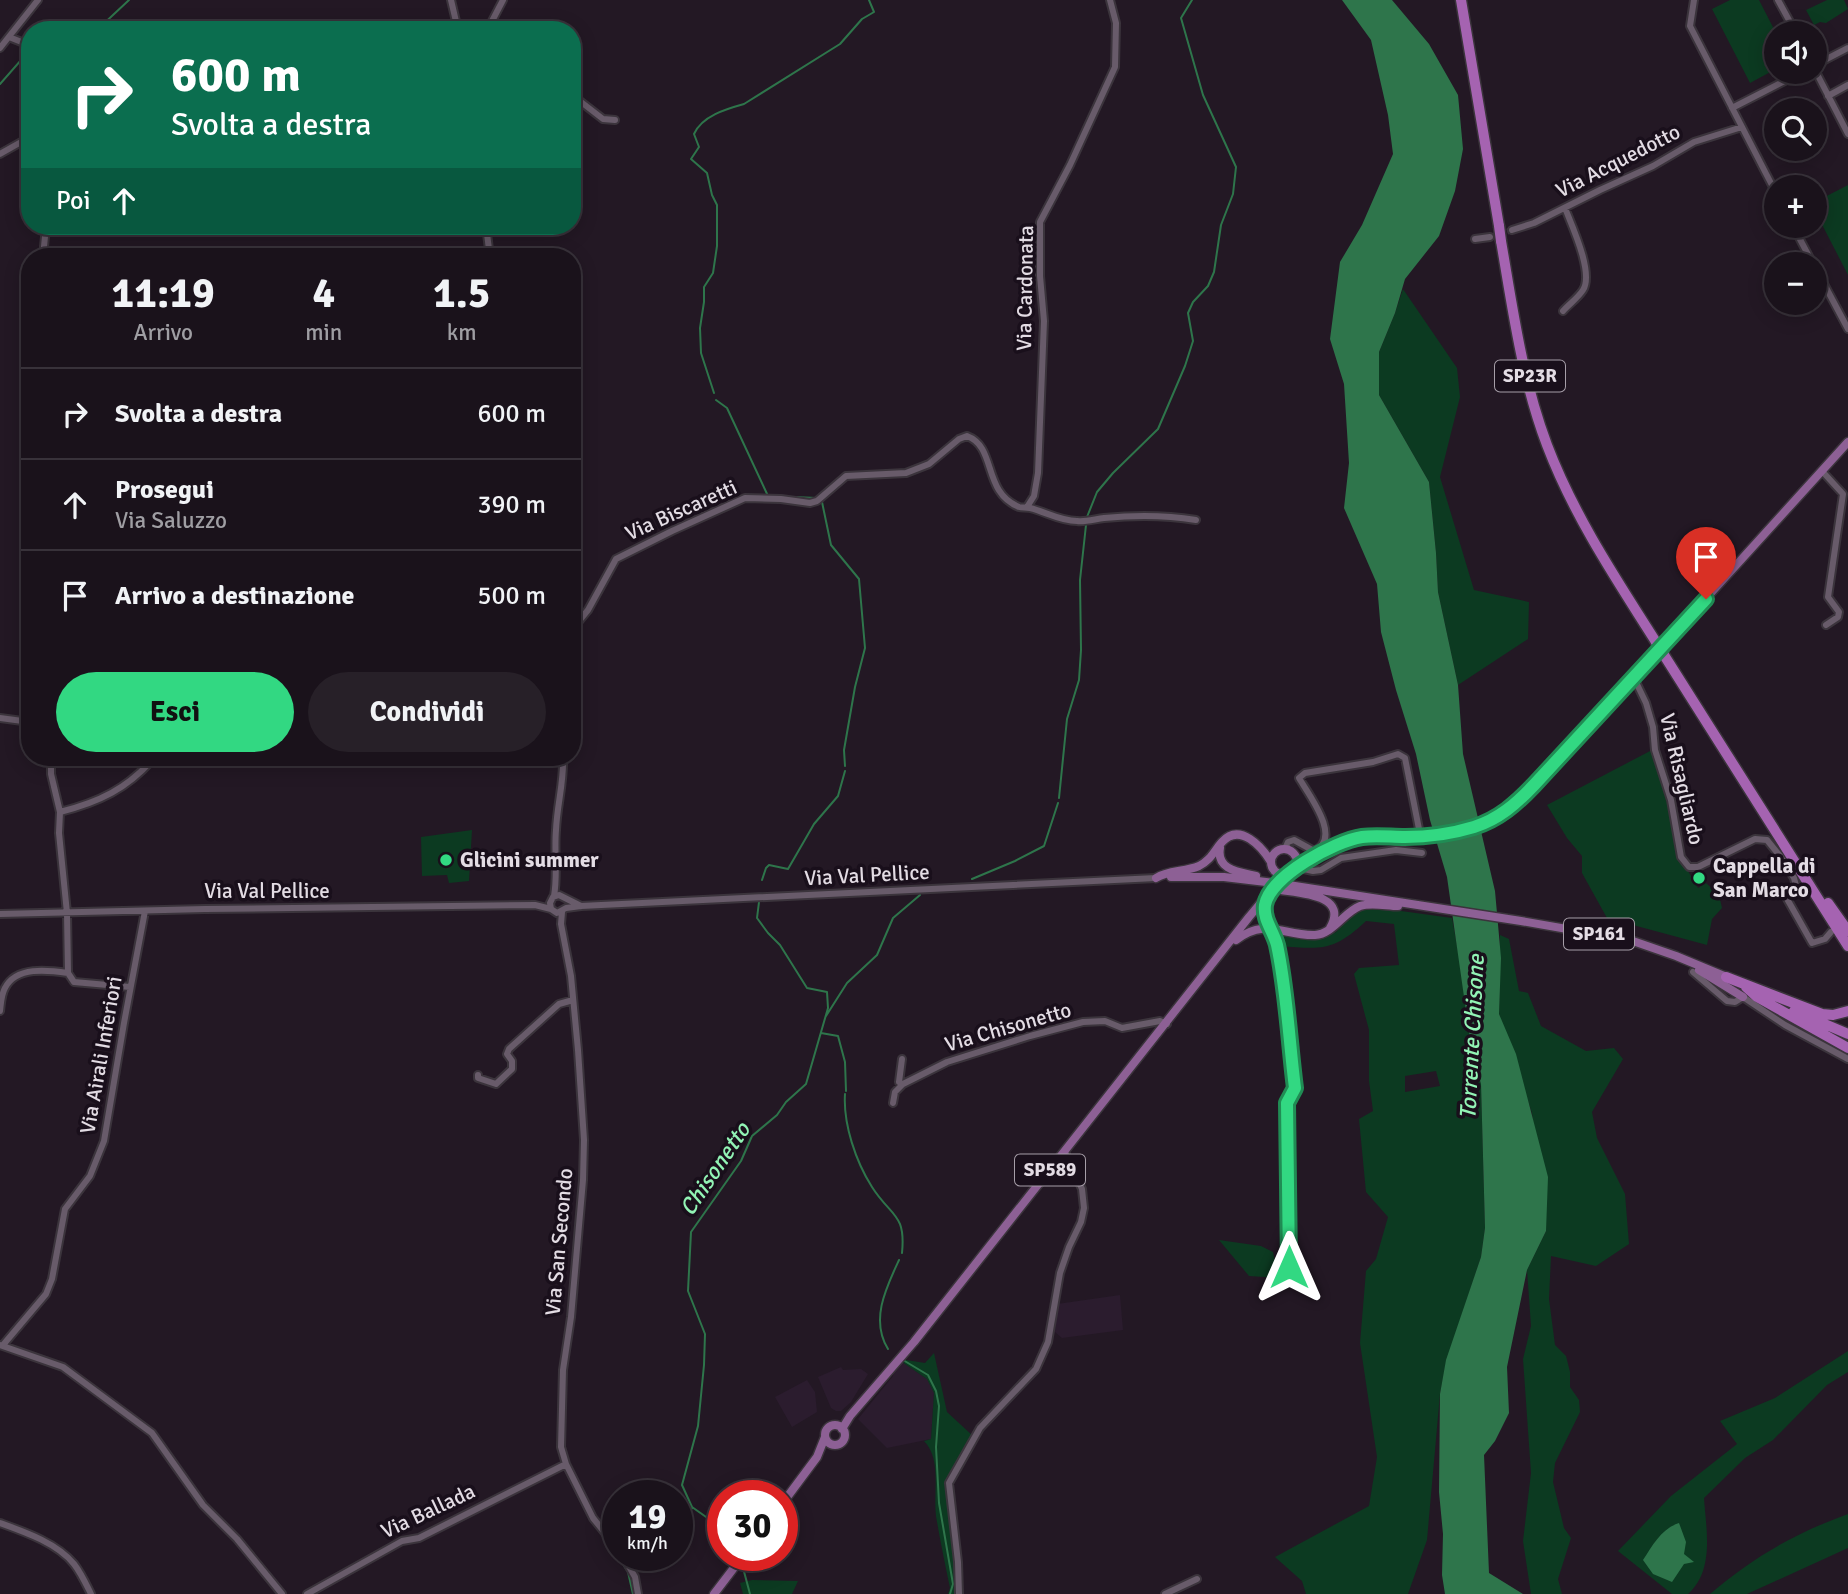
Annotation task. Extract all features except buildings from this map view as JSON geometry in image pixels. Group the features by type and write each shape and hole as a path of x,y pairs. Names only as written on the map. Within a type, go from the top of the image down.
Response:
{"highway":[{"name":"SP23R","path":"1463,0 1504,232 1526,378 1546,444 1592,540 1848,941"},
{"name":"SP23R","path":"1814,890 1848,931"},
{"name":"SP23R","path":"1814,890 1848,947"},
{"path":"1814,890 1848,953"},
{"name":"SP161","path":"1726,977 1822,1014 1839,1015 1848,1011"},
{"name":"SP161","path":"1745,992 1848,1034"},
{"name":"SP161","path":"1745,992 1848,1048"}],"main road":[{"path":"1294,855 1295,867 1361,837 1446,834 1489,821 1504,813 1518,802 1634,678 1848,442"},
{"path":"1156,878 1162,874 1197,867 1232,836 1242,835 1260,845 1311,859"},
{"path":"1220,845 1220,860 1225,867 1324,898 1333,908 1334,914 1334,921 1329,929"},
{"path":"1260,845 1272,866 1275,883"},
{"path":"1275,883 1273,855 1282,850"},
{"name":"SP589","path":"817,1457 827,1429 838,1427 850,1416 923,1330 1167,1024 1267,897 1275,883 1295,867"},
{"name":"SP161","path":"1156,878 1224,877 1275,883 1630,940 1726,977 1745,992"},
{"path":"1267,897 1265,907 1269,925"},
{"path":"1249,918 1255,917 1269,925 1315,935 1329,929 1350,911 1364,905 1419,905"},
{"path":"1249,918 1258,928 1269,925"},
{"name":"SP589","path":"1215,963 1244,934 1258,928"},
{"path":"1676,956 1745,992"},
{"name":"SP589","path":"798,1483 817,1457 844,1438 838,1427"},
{"path":"825,1437 831,1444 837,1445"},
{"path":"714,1594 732,1571"}],"street":[{"path":"21,21 37,0"},
{"path":"451,0 456,21"},
{"path":"492,21 503,0"},
{"name":"Via Cardonata","path":"1027,507 1034,496 1038,473 1044,320 1040,276 1040,222 1070,165 1115,67 1116,23 1110,0"},
{"path":"1694,0 1690,26 1767,175"},
{"path":"1778,0 1789,21"},
{"path":"0,48 21,21"},
{"path":"9,37 21,44"},
{"path":"1827,61 1848,48"},
{"path":"1732,108 1779,84"},
{"path":"1822,84 1848,134"},
{"path":"1828,96 1848,85"},
{"path":"581,101 603,119 615,120"},
{"name":"Via Acquedotto","path":"1504,232 1534,223 1653,166 1694,142 1742,127"},
{"path":"0,155 21,142"},
{"path":"1563,311 1583,290 1587,280 1586,269 1565,208"},
{"path":"1475,239 1490,237"},
{"path":"1827,290 1848,329"},
{"name":"Via Biscaretti","path":"581,619 616,559 737,500 781,499 810,503 817,501 846,476 906,473 929,464 959,439 967,436 976,439 982,446 988,458 993,482 998,489 1020,507 1077,521 1164,516 1196,520"},
{"path":"1822,471 1843,494 1828,597 1839,612 1838,617 1826,625"},
{"name":"Via Risagliardo","path":"1634,678 1646,703 1653,727 1655,750 1671,800 1681,857 1689,867 1698,867 1755,839 1767,840 1794,878 1796,886 1786,897 1812,943 1825,939 1831,932"},
{"path":"0,718 21,721"},
{"path":"1282,850 1287,842 1294,840 1314,851 1320,848 1326,836 1322,820 1299,778 1305,773 1402,754 1421,833"},
{"path":"51,766 60,812 68,973 74,982 130,987"},
{"path":"60,812 91,803 133,781 147,766"},
{"path":"560,906 556,829 563,766"},
{"path":"1295,867 1321,870 1341,858 1388,850 1406,849 1422,853"},
{"name":"Via Val Pellice","path":"560,906 1156,878"},
{"name":"Via San Secondo","path":"557,880 553,897 560,906 573,1000 584,1140 571,1317 563,1370 561,1447 566,1464 593,1518 602,1529"},
{"name":"SP161","path":"535,905 553,897 560,906"},
{"name":"Via Val Pellice","path":"0,914 535,905"},
{"name":"SP161","path":"535,905 560,906"},
{"name":"Via Airali Inferiori","path":"1,1345 46,1294 54,1270 62,1217 69,1203 90,1176 104,1141 145,911"},
{"path":"1842,918 1848,911"},
{"path":"1269,925 1277,946 1295,1088 1287,1103 1289,1267"},
{"path":"0,1011 5,987 16,977 45,970 68,973"},
{"path":"1693,972 1727,1001 1735,1002 1745,992 1785,1025 1848,1059"},
{"path":"478,1075 478,1078 496,1084 505,1077 512,1069 512,1061 507,1054 509,1049 559,1004 573,1000"},
{"name":"Via Chisonetto","path":"903,1084 947,1062 1083,1022 1105,1021 1122,1028 1160,1021 1167,1024"},
{"path":"893,1103 895,1092 903,1084 899,1082 902,1059"},
{"path":"958,1594 958,1562 948,1483 979,1428 1028,1377 1044,1354 1051,1332 1060,1273 1083,1215 1082,1189 1065,1152"},
{"path":"1,1345 63,1367 152,1433 203,1505 237,1539 282,1594"},
{"name":"Via Ballada","path":"307,1594 402,1541 419,1538 566,1464"},
{"path":"0,1523 22,1531 66,1555 76,1566 91,1594"},
{"path":"632,1571 638,1594"},
{"path":"1165,1594 1196,1579"}],"shaded area":[{"path":"1730,0 1759,0 1770,21 1764,21 1764,75 1750,83 1712,9"},
{"path":"1827,0 1844,0 1848,9 1827,22 1812,21 1806,10"},
{"path":"1848,185 1848,275 1827,234 1827,196"},
{"path":"1403,289 1457,368 1460,397 1440,477 1474,590 1529,602 1528,639 1458,685 1438,592 1429,482 1379,395 1379,352"},
{"path":"1652,750 1672,820 1678,854 1698,888 1706,883 1719,895 1722,908 1712,919 1707,945 1607,918 1582,873 1582,856 1567,838 1547,805"},
{"name":"Glicini summer","path":"472,830 469,881 449,883 447,875 422,876 421,837"},
{"path":"1372,907 1452,918 1472,1053 1481,1084 1485,1228 1481,1257 1446,1363 1440,1394 1427,1540 1408,1594 1306,1594 1302,1581 1275,1557 1369,1506 1377,1457 1360,1343 1366,1271 1376,1259 1388,1217 1366,1192 1359,1119 1373,1111 1369,1081 1369,1030 1354,974 1359,968 1399,965 1394,924 1366,921 1345,938 1317,948 1279,946 1278,933 1321,939 1336,932 1355,912","holes":["1436,1071 1440,1086 1405,1092 1405,1076"]},
{"path":"1500,935 1509,939 1519,991 1528,993 1541,1026 1586,1051 1614,1048 1623,1059 1592,1112 1597,1138 1625,1194 1629,1244 1596,1266 1551,1256 1549,1299 1555,1345 1566,1356 1570,1387 1579,1400 1580,1412 1555,1463 1553,1482 1564,1528 1571,1538 1558,1579 1562,1594 1531,1594 1523,1541 1531,1473 1523,1359 1531,1326 1527,1270 1546,1231 1532,1113 1499,1014"},
{"path":"1219,1240 1261,1246 1273,1252 1279,1278 1249,1276"},
{"path":"1120,1295 1123,1330 1062,1338 1055,1332 1057,1304"},
{"path":"1848,1351 1848,1372 1827,1385 1773,1440 1745,1458 1704,1498 1707,1536 1705,1561 1697,1584 1688,1594 1672,1594 1618,1551 1671,1496 1737,1444 1720,1421 1775,1398"},
{"path":"934,1353 947,1412 973,1436 948,1479 957,1594 948,1594 950,1588 936,1516 935,1467 930,1448 924,1441 931,1439 934,1393 927,1379 902,1362 906,1360 925,1363"},
{"path":"902,1362 927,1379 934,1393 931,1439 887,1448 858,1419"},
{"path":"841,1367 843,1370 861,1369 868,1374 851,1402 841,1411 836,1411 831,1408 818,1377"},
{"path":"807,1380 815,1392 817,1412 792,1427 775,1397"},
{"path":"1848,1514 1848,1548 1747,1594 1710,1594 1775,1548"},
{"path":"752,1580 798,1581 792,1594 743,1594 740,1583"}],"water":[{"name":"Torrente Chisone","path":"1342,0 1392,0 1429,44 1458,95 1463,149 1455,191 1439,236 1405,279 1379,352 1379,395 1429,482 1438,592 1458,685 1463,754 1495,891 1501,958 1499,1014 1516,1054 1548,1177 1546,1231 1527,1270 1507,1367 1509,1413 1495,1441 1484,1455 1489,1573 1523,1594 1445,1594 1442,1575 1440,1394 1446,1360 1481,1257 1485,1228 1481,1084 1472,1053 1447,877 1381,632 1377,584 1344,508 1349,463 1344,384 1330,339 1340,262 1362,225 1393,154 1388,115 1371,40"},
{"path":"1679,1523 1686,1542 1684,1554 1694,1562 1684,1564 1672,1582 1653,1574 1643,1560 1662,1533"}],"waterway":[{"path":"107,21 129,0"},
{"path":"714,393 701,353 700,328 704,287 713,273 717,246 717,205 707,173 691,159 699,147 694,134 709,118 744,104 840,44 862,19 874,12 869,0"},
{"path":"1087,517 1097,492 1158,429 1193,341 1188,313 1193,302 1208,286 1214,272 1221,225 1233,194 1236,167 1203,95 1181,18 1192,0"},
{"path":"0,84 21,60"},
{"path":"716,400 727,408 768,496 817,498"},
{"path":"822,502 831,545 859,579 865,648 844,750 845,766"},
{"path":"1059,798 1067,719 1079,680 1080,580 1086,525"},
{"path":"762,880 769,865 788,869 814,824 838,796 845,771"},
{"path":"972,879 1044,846 1058,803"},
{"path":"826,1016 847,983 877,955 893,918 920,895"},
{"name":"Chisonetto","path":"707,1518 692,1507 682,1485 698,1426 704,1365 705,1334 688,1291 691,1232 741,1161 752,1136 777,1115 786,1102 806,1084 828,1008 827,992 807,988 780,945 757,918 759,902"},
{"name":"Chisonetto","path":"821,1033 838,1036 845,1062 846,1091"},
{"name":"Chisonetto","path":"845,1094 848,1130 856,1154 872,1187 899,1222 903,1240 902,1253"},
{"name":"Chisonetto","path":"888,1349 880,1327 880,1315 885,1293 899,1260"},
{"name":"Chisonetto","path":"903,1360 928,1375 936,1391 939,1406 936,1447 939,1503 953,1584 950,1594"},
{"path":"627,1571 633,1594"},
{"name":"Chisonetto","path":"744,1571 750,1594"}],"tunnel":[{"path":"1490,237 1512,230"}],"place":[{"name":"Glicini summer","path":"446,860"},
{"name":"Cappella di San Marco","path":"1699,878"}],"route":[{"path":"1289,1267 1287,1103 1295,1088 1277,946 1265,917 1267,897 1285,874 1293,871 1295,867 1361,837 1446,834 1476,826 1504,813 1518,802 1706,599"}]}
